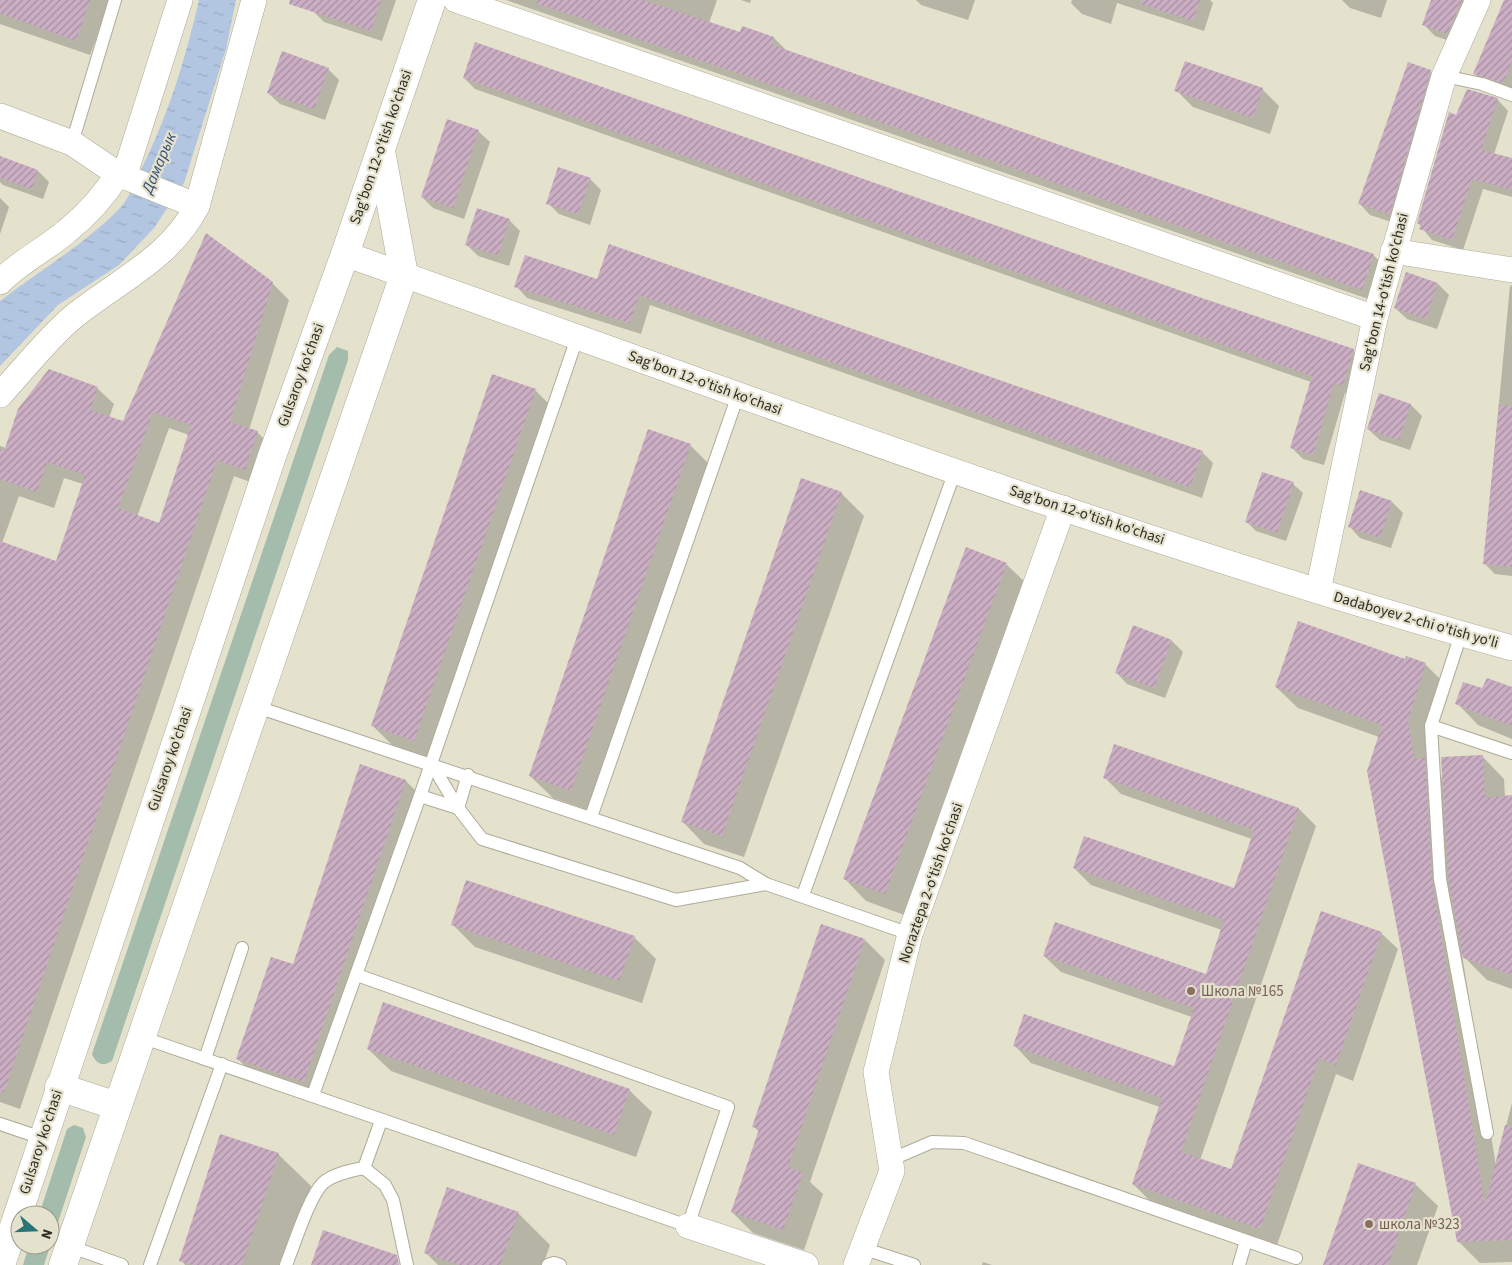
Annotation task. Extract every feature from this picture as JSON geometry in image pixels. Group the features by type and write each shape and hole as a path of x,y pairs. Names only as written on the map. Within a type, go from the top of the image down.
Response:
{"main road":[{"name":"Sag'bon 12-o'tish ko'chasi","path":"345,254 432,0"},
{"path":"66,1256 404,275 381,150"},
{"name":"Gulsaroy ko'chasi","path":"1,1265 59,1087 272,456 345,254"},
{"path":"59,1087 117,1106"}],"street":[{"path":"0,282 13,268 66,232 107,192 121,175 180,0"},
{"path":"0,395 72,318 129,278 168,245 190,220 197,206 254,0"},
{"path":"456,0 1375,318"},
{"name":"Sag'bon 14-o'tish ko'chasi","path":"1319,592 1375,318 1444,76 1478,0"},
{"path":"0,116 72,143 121,175 197,206"},
{"path":"1393,251 1512,270"},
{"name":"Sag'bon 12-o'tish ko'chasi","path":"345,254 738,395 1063,508 1319,592"},
{"name":"Noraztepa 2-oʻtish ko'chasi","path":"859,1256 892,1171 876,1072 910,934 1063,508"},
{"name":"Dadaboyev 2-chi o'tish yo'li","path":"1319,592 1512,648"},
{"path":"688,1226 806,1265"}],"lane":[{"path":"72,143 115,0"},
{"path":"1444,76 1482,84 1512,95"},
{"path":"313,1095 420,796 577,338"},
{"path":"591,817 738,395"},
{"path":"802,895 955,470"},
{"path":"1461,634 1431,726 1440,879 1487,1133"},
{"path":"254,706 468,775 740,868 766,884 910,934"},
{"path":"1431,726 1512,753"},
{"path":"431,763 458,808 482,839 676,900 766,884"},
{"path":"458,808 468,775"},
{"path":"420,796 458,808"},
{"path":"205,1059 242,948"},
{"path":"141,1037 688,1226 728,1107 357,975"},
{"path":"150,1265 222,1064"},
{"path":"364,1168 381,1121"},
{"path":"0,1124 42,1138"},
{"path":"890,1160 932,1142 964,1143 1296,1258"},
{"path":"286,1265 307,1211 324,1182 352,1170 364,1168 385,1185 393,1200 407,1265"},
{"path":"1239,1265 1246,1241"},
{"path":"66,1256 122,1265"},
{"path":"859,1256 914,1265"},
{"path":"548,1265 560,1265"}],"green space":[{"path":"337,347 348,351 348,360 112,1061 100,1064 92,1054 329,355"},
{"path":"74,1125 83,1128 86,1137 60,1216 60,1205 42,1205 67,1129"},
{"path":"26,1255 47,1255 44,1265 23,1265"}],"water":[{"name":"Дамарык","path":"199,0 236,0 226,49 184,183 154,228 119,265 58,305 0,366 0,301 92,234 123,205 128,197 158,133 174,90"}],"building":[{"path":"0,0 90,0 76,41 0,13"},
{"path":"290,0 381,0 371,31 289,4"},
{"path":"538,0 643,0 740,32 742,26 774,37 772,45 1374,254 1362,290 591,23 591,21 537,4"},
{"path":"1141,0 1200,0 1193,21 1141,4"},
{"path":"1431,0 1462,0 1447,34 1422,25"},
{"path":"1504,0 1512,0 1512,62 1503,83 1473,74"},
{"path":"475,42 1193,295 1354,349 1343,386 1334,383 1313,455 1290,448 1312,376 463,78"},
{"path":"282,51 329,68 314,109 267,93"},
{"path":"1185,61 1263,88 1253,118 1174,91"},
{"path":"1408,62 1431,70 1390,214 1358,204"},
{"path":"1467,89 1498,98 1481,150 1512,158 1512,190 1472,179 1452,240 1419,229 1421,225 1417,223 1449,112 1456,115"},
{"path":"447,119 479,130 453,208 421,197"},
{"path":"0,156 38,170 32,189 0,178"},
{"path":"558,167 591,178 578,214 546,204"},
{"path":"477,208 510,219 498,255 465,245"},
{"path":"206,233 273,282 230,422 258,431 245,470 217,460 4,1092 0,1092 0,541 56,561 85,475 47,462 37,492 0,479 0,449 4,451 18,409 49,369 98,387 90,410 123,421","holes":["153,412 191,425 159,523 118,508"]},
{"path":"609,244 1203,451 1190,487 639,295 630,323 514,287 525,255 597,279"},
{"path":"1406,272 1438,283 1426,319 1394,308"},
{"path":"492,374 536,389 414,741 371,726"},
{"path":"1379,393 1411,404 1399,440 1367,429"},
{"path":"1499,405 1512,406 1512,567 1483,564"},
{"path":"648,429 691,444 571,791 529,776"},
{"path":"1262,472 1294,482 1277,533 1245,522"},
{"path":"801,478 842,492 722,836 681,822"},
{"path":"1360,490 1392,501 1380,538 1348,527"},
{"path":"966,547 1007,563 885,894 843,879"},
{"path":"1298,621 1405,659 1406,656 1426,663 1408,721 1414,759 1425,758 1432,880 1485,1205 1505,1125 1512,1126 1512,1240 1457,1242 1367,771 1382,725 1275,687"},
{"path":"1133,625 1172,640 1154,688 1115,673"},
{"path":"1487,678 1512,687 1512,726 1455,704 1463,682 1482,688"},
{"name":"Школа №165","path":"1114,744 1299,808 1181,1152 1231,1169 1321,911 1382,932 1336,1065 1319,1058 1260,1229 1132,1184 1162,1098 1013,1046 1024,1014 1174,1066 1194,1008 1043,956 1055,922 1206,974 1224,920 1073,868 1084,836 1234,888 1254,830 1103,778"},
{"path":"1483,755 1485,798 1512,795 1512,975 1463,958 1448,878 1441,757"},
{"path":"360,764 406,780 304,1082 236,1059 271,957 293,964"},
{"path":"466,880 635,936 619,981 451,925"},
{"path":"821,924 865,939 788,1167 803,1173 783,1230 731,1212 759,1129 752,1127"},
{"path":"383,1002 630,1089 614,1135 367,1049"},
{"path":"220,1134 279,1153 242,1265 193,1265 179,1261"},
{"name":"школа №323","path":"1358,1163 1416,1183 1388,1265 1323,1265"},
{"path":"447,1187 519,1212 500,1265 459,1265 424,1253"},
{"path":"323,1230 397,1255 399,1265 311,1265"}],"place":[{"name":"Школа №165","path":"1191,991"},
{"name":"школа №323","path":"1369,1224"}]}
